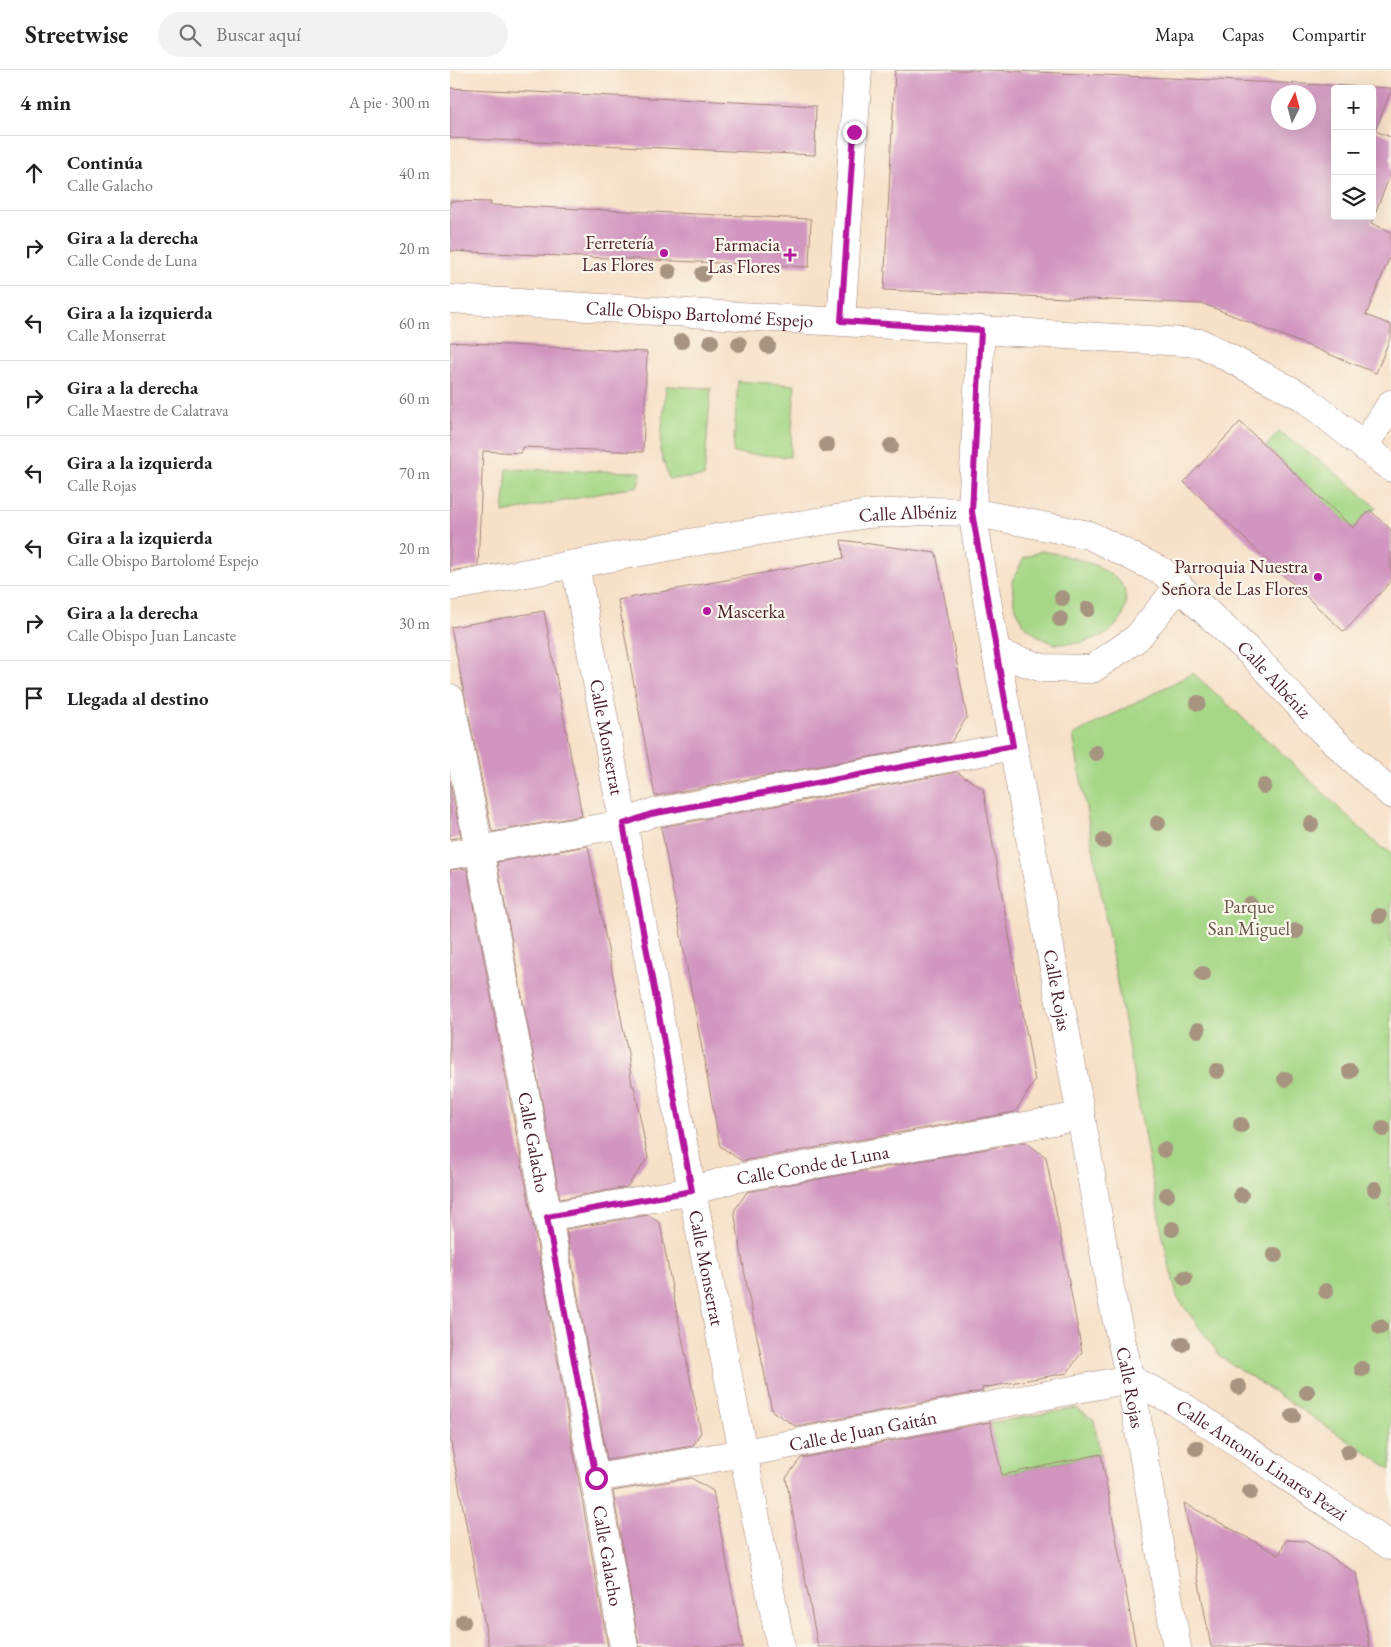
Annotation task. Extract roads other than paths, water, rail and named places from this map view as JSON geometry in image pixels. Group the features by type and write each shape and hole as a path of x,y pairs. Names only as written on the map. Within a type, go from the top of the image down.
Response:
{"street":[{"path":"841,321 858,70"},
{"name":"Calle Obispo Bartolomé Espejo","path":"450,299 1201,343 1303,397 1391,468"},
{"name":"Calle Rojas","path":"981,330 972,512 1081,1116 1112,1299 1130,1379 1177,1647"},
{"path":"1364,446 1391,404"},
{"name":"Calle Albéniz","path":"450,587 722,537 868,514 927,511 972,512 1089,535 1164,572 1254,656 1323,731 1391,794"},
{"name":"Calle Monserrat","path":"576,564 692,1191 781,1647"},
{"path":"996,653 1043,668 1092,669 1136,638 1179,586"},
{"name":"Calle Galacho","path":"450,698 480,850 596,1478 624,1647"},
{"path":"450,855 623,824 651,814 1013,746"},
{"name":"Calle Conde de Luna","path":"547,1217 692,1191 732,1179 1081,1116"},
{"name":"Calle de Juan Gaitán","path":"596,1478 744,1453 1130,1379"},
{"name":"Calle Antonio Linares Pezzi","path":"1130,1379 1176,1402 1391,1546"}],"place":[{"name":"Ferretería Las Flores","path":"664,253"},
{"name":"Farmacia Las Flores","path":"790,255"},
{"name":"Parroquia Nuestra Señora de Las Flores","path":"1318,577"},
{"name":"Mascerka","path":"707,611"}],"park label":[{"name":"Parque San Miguel","path":"1249,917"}]}
